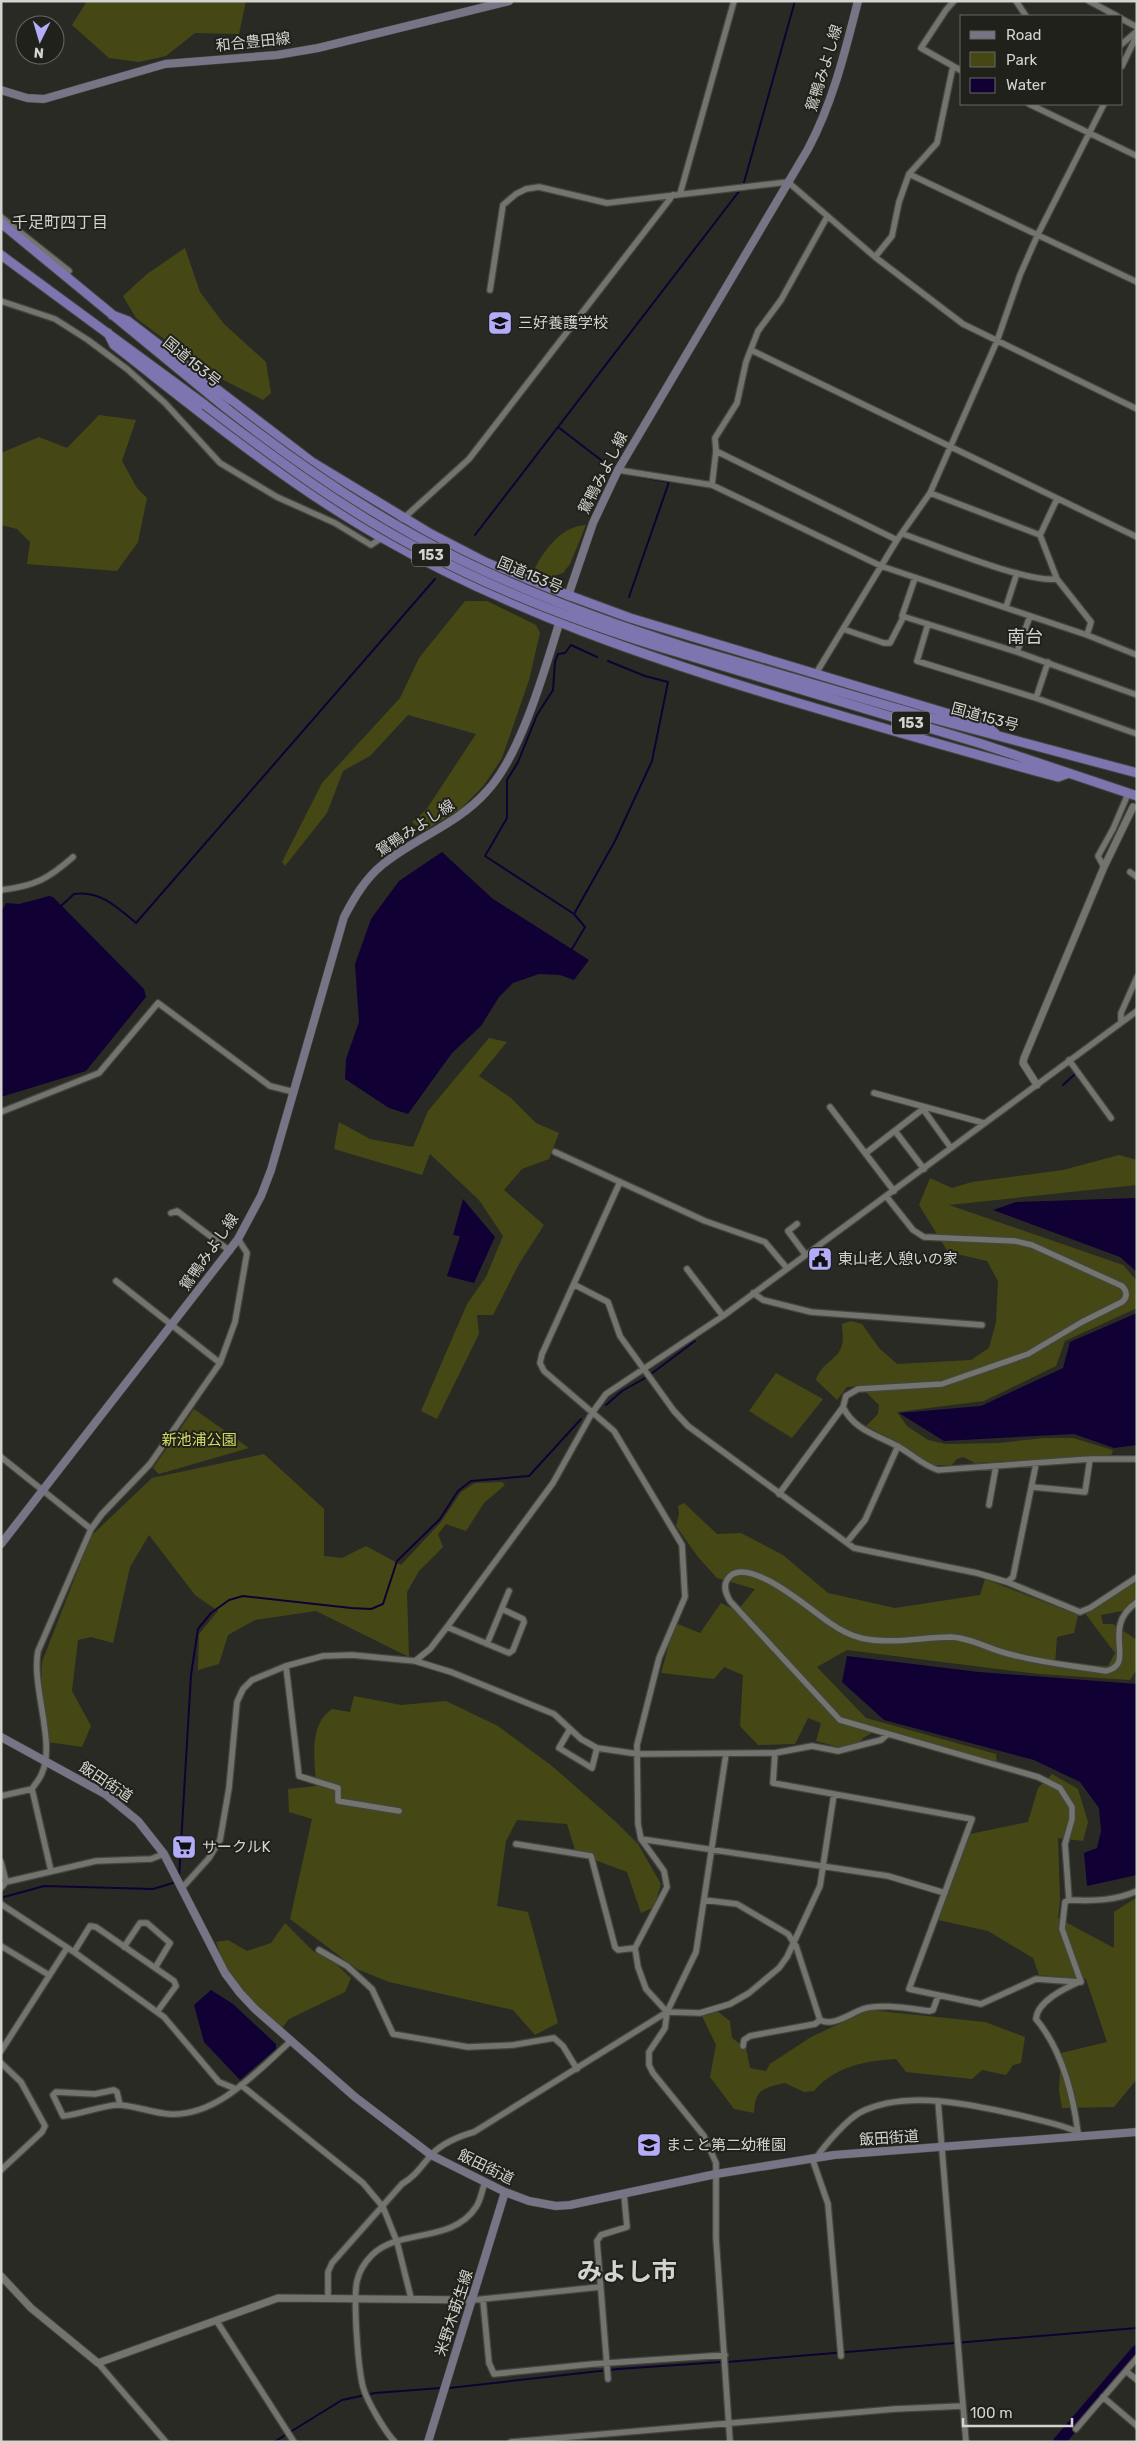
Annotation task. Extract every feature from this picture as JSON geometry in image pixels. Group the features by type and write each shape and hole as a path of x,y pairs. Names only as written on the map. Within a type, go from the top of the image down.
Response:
{"highway":[{"name":"国道153号","path":"1,223 226,408 310,470 418,538 545,598 685,650 1137,773"},
{"name":"国道153号","path":"1,255 310,482 418,549 481,580 556,611 982,744 1132,795"},
{"path":"112,315 128,321 312,462 405,518 485,562 568,596 630,618 986,725 996,734"},
{"path":"108,332 114,345 306,492 381,538 480,589 560,623 660,661 810,707 1058,777 1069,774"}],"main road":[{"name":"和合豊田線","path":"1,90 27,98 44,99 164,64 277,55 318,48 509,1"},
{"name":"鴛鴨みよし線","path":"1,1544 238,1239 261,1196 271,1170 335,945 344,917 359,890 380,866 402,850 462,815 488,791 504,769 518,739 560,623 593,523 618,470 813,139 830,103 858,1"},
{"name":"飯田街道","path":"1,1737 105,1794 125,1809 150,1834 164,1854 225,1974 255,2010 362,2102 431,2155 505,2192 529,2201 556,2206 624,2194 716,2174 814,2158 942,2148 1078,2134 1137,2132"},
{"name":"米野木莇生線","path":"428,2442 505,2192"}],"street":[{"path":"1,301 56,319 88,340 127,369 165,403 220,463 277,497 335,523 371,545 405,518 469,459 677,195 734,1"},
{"path":"954,1 921,48 960,69"},
{"path":"1016,1 1025,15"},
{"path":"1089,1 1115,15"},
{"path":"1123,20 1137,27"},
{"path":"1123,43 1137,33"},
{"path":"1123,64 1137,33"},
{"path":"875,257 892,236 909,174 937,143 953,66"},
{"path":"1031,105 1137,156"},
{"path":"815,675 897,540 930,493 997,341 1020,275 1038,234 1104,105"},
{"path":"909,174 1137,282"},
{"path":"490,290 503,204 516,194 539,188 607,203 788,182 875,257 963,324 1137,409"},
{"path":"1,217 69,271"},
{"path":"712,485 716,451 715,438 737,403 746,362 758,331 781,300 827,217"},
{"path":"751,350 1137,537"},
{"path":"716,451 897,540"},
{"path":"618,470 712,485 881,566 1006,607 1137,654"},
{"path":"930,493 1040,535 1058,579 1091,622 1087,635"},
{"path":"1040,535 1057,499"},
{"path":"903,534 1018,573 1046,580 1058,579"},
{"path":"1006,607 1018,573"},
{"path":"843,629 884,643 890,643 904,616 915,578"},
{"path":"904,616 1048,662 1137,695"},
{"path":"1017,652 1030,616"},
{"path":"928,624 917,661 1036,698 1137,734"},
{"path":"1036,698 1048,662"},
{"path":"1104,867 1098,856 1132,795"},
{"path":"1036,1085 1023,1063 1024,1058 1104,867 1133,807"},
{"path":"1,890 35,884 54,874 73,857"},
{"path":"1130,872 1137,877"},
{"path":"1121,1022 1121,1013 1137,977"},
{"path":"1,1112 99,1073 158,1003 270,1086 294,1092"},
{"path":"415,1661 430,1649 553,1483 592,1413 613,1388 645,1370 723,1316 786,1267 894,1191 1137,1011"},
{"path":"1069,1060 1111,1118"},
{"path":"874,1093 984,1123"},
{"path":"830,1106 894,1191"},
{"path":"866,1153 924,1108"},
{"path":"924,1108 951,1148"},
{"path":"895,1131 924,1169"},
{"path":"555,1152 705,1221 765,1242 786,1267"},
{"path":"620,1182 575,1285 542,1354 540,1363 544,1371 617,1436 682,1545 685,1597 659,1658 655,1682 639,1732 638,1754 638,1824 641,1839 664,1871 667,1887 635,1948 638,1967 646,1989 666,2012"},
{"path":"779,1494 843,1407 846,1396 858,1389 942,1384 1028,1354 1082,1322 1122,1302 1126,1296 1126,1290 1122,1286 1032,1245 1015,1241 924,1237 913,1230 886,1196"},
{"path":"171,1213 177,1211 230,1251"},
{"path":"797,1224 788,1231 805,1254"},
{"path":"51,1871 32,1790 42,1773 45,1761 37,1659 91,1529 102,1514 150,1464 220,1363 235,1322 247,1254 238,1239"},
{"path":"687,1269 723,1316"},
{"path":"116,1281 220,1363"},
{"path":"575,1285 608,1302 620,1336 674,1411 688,1426 854,1548 978,1573 1007,1582 1080,1612 1090,1608 1137,1577"},
{"path":"754,1293 763,1300 811,1312 982,1325"},
{"path":"843,1407 863,1430 898,1446 923,1464 938,1470 1090,1459 1137,1459"},
{"path":"847,1542 865,1520 898,1446"},
{"path":"1,1458 91,1529"},
{"path":"1032,1487 1085,1492 1090,1459"},
{"path":"1007,1582 1013,1577 1036,1464"},
{"path":"989,1505 996,1466"},
{"path":"1081,1982 1062,1929 1065,1902 1068,1900 1065,1844 1072,1819 1072,1807 1060,1788 1038,1777 840,1720 834,1716 730,1601 725,1589 728,1577 742,1571 766,1579 788,1592 835,1627 863,1639 952,1637 968,1640 1012,1655 1106,1671 1118,1668 1127,1658"},
{"path":"487,1644 509,1591"},
{"path":"1126,1645 1121,1625 1122,1618 1128,1608 1137,1602"},
{"path":"447,1627 509,1653 513,1650 524,1622 522,1618 502,1609"},
{"path":"182,1888 209,1858 220,1840 229,1788 237,1702 243,1689 252,1680 286,1666 339,1654 415,1661 451,1672 554,1714 570,1729 597,1748 638,1754 775,1753 812,1746 838,1751 881,1740 888,1734"},
{"path":"286,1666 299,1776 338,1788 338,1801 399,1811"},
{"path":"570,1729 559,1748 592,1768 597,1748"},
{"path":"775,1753 773,1783 972,1819 909,1989 985,2004 1036,1979 1081,1982"},
{"path":"726,1754 696,1952 666,2012 665,2028 649,2052 649,2065 653,2073 704,2136 713,2152 716,2174 716,2238 730,2442"},
{"path":"1,1796 32,1790"},
{"path":"328,2298 328,2272 332,2263 402,2184 419,2171 431,2155 458,2137 474,2132 666,2012 700,2013 737,2000 770,1978 787,1958 820,1886 834,1794"},
{"path":"641,1839 888,1876 945,1893"},
{"path":"516,1844 591,1856 615,1947 618,1950 635,1948"},
{"path":"1,1888 6,1882 96,1861 151,1859 164,1854"},
{"path":"1,1862 6,1882"},
{"path":"1068,1900 1092,1901 1123,1897 1137,1891"},
{"path":"704,1900 736,1904 788,1934 794,1940 820,2020"},
{"path":"1,1904 74,1952 157,2012 178,2032 218,2082 239,2087 363,2183 383,2207 397,2242 411,2298"},
{"path":"124,1947 140,1923 147,1923 170,1942 154,1968"},
{"path":"74,1952 90,1926 96,1927 174,1981 176,1986 157,2012"},
{"path":"1,1946 49,1975"},
{"path":"1,2051 67,1948"},
{"path":"320,1950 347,1966 372,1989 393,2034 468,2047 513,2045 554,2038 563,2046 577,2068"},
{"path":"1078,2134 1074,2100 1061,2063 1046,2032 1036,2019 1036,2014 1043,2004 1070,1986 1081,1982"},
{"path":"820,2020 824,2022 841,2020 866,2008 929,2011 933,2010 938,1996"},
{"path":"743,2046 744,2040 750,2036 815,2024 820,2020"},
{"path":"120,2105 117,2092 114,2090 95,2094 56,2092 53,2095 63,2116 120,2105 163,2114 180,2114 226,2098 291,2041"},
{"path":"1,2063 22,2082 45,2126 42,2132 1,2170"},
{"path":"841,2356 828,2204 814,2158 860,2112 886,2102 938,2101 987,2107 1056,2123 1078,2134"},
{"path":"938,2101 966,2442"},
{"path":"395,2442 369,2402 363,2387 357,2282 366,2262 377,2251 397,2242 453,2227 477,2206 485,2182"},
{"path":"608,2378 597,2239 601,2235 626,2227 624,2194"},
{"path":"1,2276 31,2308 98,2363 166,2442"},
{"path":"98,2363 278,2298 483,2300 543,2291 600,2287"},
{"path":"483,2300 489,2363 494,2374 725,2355"},
{"path":"216,2320 294,2442"},
{"path":"1076,2429 1137,2358"},
{"path":"1126,2371 1137,2380"},
{"path":"1103,2397 1137,2426"},
{"path":"511,2442 895,2409 963,2406"}],"green space":[{"path":"87,1 246,1 239,34 195,33 166,56 139,62 109,58 72,25"},
{"path":"185,248 200,292 224,324 266,362 271,393 263,400 208,372 136,318 123,296 147,274"},
{"path":"99,415 136,420 122,461 137,488 147,498 138,542 117,571 27,564 30,542 17,529 1,525 1,453 39,437 67,448"},
{"path":"586,525 570,564 563,573 551,577 535,568 549,546 562,534 577,526"},
{"path":"465,601 487,601 536,625 540,633 529,680 502,758 484,785 461,809 424,831 412,822 426,810 476,734 408,715 370,756 343,771 327,813 285,866 282,862 322,783 400,698 419,658"},
{"path":"489,1038 507,1042 479,1076 511,1098 536,1123 559,1133 549,1159 522,1169 504,1190 544,1225 519,1264 493,1315 477,1315 479,1334 437,1419 421,1411 467,1304 486,1277 503,1236 479,1200 430,1154 422,1175 334,1149 339,1122 370,1139 413,1147 428,1111"},
{"path":"1119,1155 1137,1160 1137,1185 949,1205 1123,1265 1137,1281 1137,1308 1065,1341 1056,1366 984,1401 897,1412 907,1426 928,1440 946,1444 999,1443 1044,1438 1073,1438 1113,1450 1111,1456 975,1463 963,1457 957,1459 952,1465 932,1465 901,1444 866,1426 878,1414 879,1405 860,1386 847,1387 837,1400 816,1380 821,1370 840,1350 843,1340 842,1324 851,1321 862,1324 879,1348 897,1364 971,1360 989,1348 996,1322 998,1281 987,1261 948,1252 919,1205 930,1178 952,1188 972,1182 1063,1170"},
{"path":"776,1373 823,1399 792,1438 749,1411"},
{"name":"新池浦公園","path":"194,1409 249,1448 159,1474 153,1468"},
{"path":"264,1454 324,1509 324,1556 342,1558 366,1546 401,1565 441,1522 461,1492 475,1483 502,1482 505,1485 484,1503 466,1531 446,1524 438,1534 443,1547 419,1571 407,1592 409,1657 316,1611 255,1620 228,1635 219,1664 198,1670 199,1634 218,1611 195,1595 149,1535 130,1567 113,1643 91,1637 78,1640 72,1691 91,1726 82,1747 48,1742 40,1720 42,1662 91,1536 152,1478"},
{"path":"684,1503 717,1534 741,1533 783,1555 828,1593 895,1608 980,1595 985,1579 1078,1615 1074,1633 1057,1637 1055,1664 1108,1666 1115,1653 1084,1612 1137,1579 1137,1608 1101,1615 1103,1624 1113,1624 1137,1640 1137,1669 1130,1680 1039,1674 847,1650 817,1667 866,1718 996,1754 997,1762 879,1729 863,1738 853,1751 816,1741 821,1723 808,1718 795,1744 758,1745 740,1726 743,1675 724,1667 714,1679 661,1673 675,1623 700,1633 721,1603 737,1611 755,1589 717,1578 698,1557 676,1526 679,1514 678,1506"},
{"path":"354,1696 401,1705 446,1701 498,1726 552,1766 616,1822 638,1844 661,1884 654,1907 641,1913 627,1872 576,1853 567,1824 517,1820 506,1841 497,1906 528,1912 558,2023 535,2035 513,2010 389,1982 357,1969 290,1919 312,1819 289,1812 288,1789 316,1786 314,1755 319,1724 332,1709 350,1712"},
{"path":"1052,1774 1078,1789 1088,1822 1083,1841 1058,1838 1060,1900 1058,1918 1114,1948 1114,1912 1137,1897 1137,2079 1114,2107 1062,2108 1059,2090 1061,2053 1107,2042 1086,1979 1039,1975 1033,1958 988,1931 938,1920 970,1834 1028,1822 1038,1788"},
{"path":"285,1923 313,1951 336,1964 351,1978 345,1992 289,2019 278,2033 247,2003 233,1981 216,1942 228,1940 247,1951 271,1943"},
{"path":"869,2010 985,2022 1025,2037 1021,2063 1013,2065 1006,2075 982,2070 972,2079 906,2072 896,2059 862,2063 841,2070 814,2091 804,2092 785,2083 766,2088 758,2094 754,2113 734,2109 710,2077 716,2045 702,2016 717,2011 730,2021 732,2038 746,2048 750,2068 766,2071 770,2064 811,2037"}],"water":[{"path":"442,852 493,899 589,960 574,980 560,975 539,974 513,983 499,997 481,1026 452,1053 408,1114 389,1108 345,1079 346,1059 359,1022 355,964 371,919 399,881"},
{"path":"49,896 53,897 144,989 146,997 86,1071 1,1097 1,912 6,903 19,904"},
{"path":"1137,1198 1137,1272 1120,1257 993,1210 1016,1202"},
{"path":"463,1199 495,1237 474,1283 447,1276 460,1236 453,1235"},
{"path":"1137,1313 1137,1445 1114,1448 1074,1434 944,1441 899,1413 981,1406 1063,1368 1070,1342"},
{"path":"847,1656 979,1672 1137,1684 1137,1875 1087,1886 1084,1853 1097,1848 1101,1831 1099,1808 1080,1782 1034,1760 884,1720 842,1682"},
{"path":"211,1990 233,2004 276,2044 276,2049 240,2080 204,2042 194,2005"}],"waterway":[{"path":"743,186 795,1"},
{"path":"475,535 740,190"},
{"path":"558,427 614,470"},
{"path":"621,473 669,482 629,597"},
{"path":"61,906 74,894 92,895 108,901 136,923 435,579"},
{"path":"574,914 485,856 507,818 507,780 518,762 537,715 553,690 555,662 558,654 565,653 571,645 597,657"},
{"path":"572,949 585,927 574,914 615,841 652,761 668,682 645,676 608,661"},
{"path":"1063,1085 1075,1074"},
{"path":"651,1374 695,1341"},
{"path":"606,1405 622,1391 647,1377"},
{"path":"179,1878 191,1675 198,1629 211,1613 229,1600 243,1596 351,1608 371,1609 383,1604 397,1561 440,1519 458,1491 471,1481 529,1476 581,1419"},
{"path":"4,1897 44,1886 153,1889 176,1882"},
{"path":"727,2362 1137,2328"},
{"path":"1059,2442 1137,2351"},
{"path":"449,2388 618,2369 722,2362"},
{"path":"274,2442 342,2400 375,2393 441,2388"}],"place":[{"name":"三好養護学校","path":"500,323"},
{"name":"東山老人憩いの家","path":"820,1259"},
{"name":"サークルK","path":"184,1847"},
{"name":"まこと第二幼稚園","path":"649,2145"}],"district":[{"name":"千足町四丁目","path":"60,222"},
{"name":"南台","path":"1025,637"},
{"name":"みよし市","path":"627,2271"}]}
